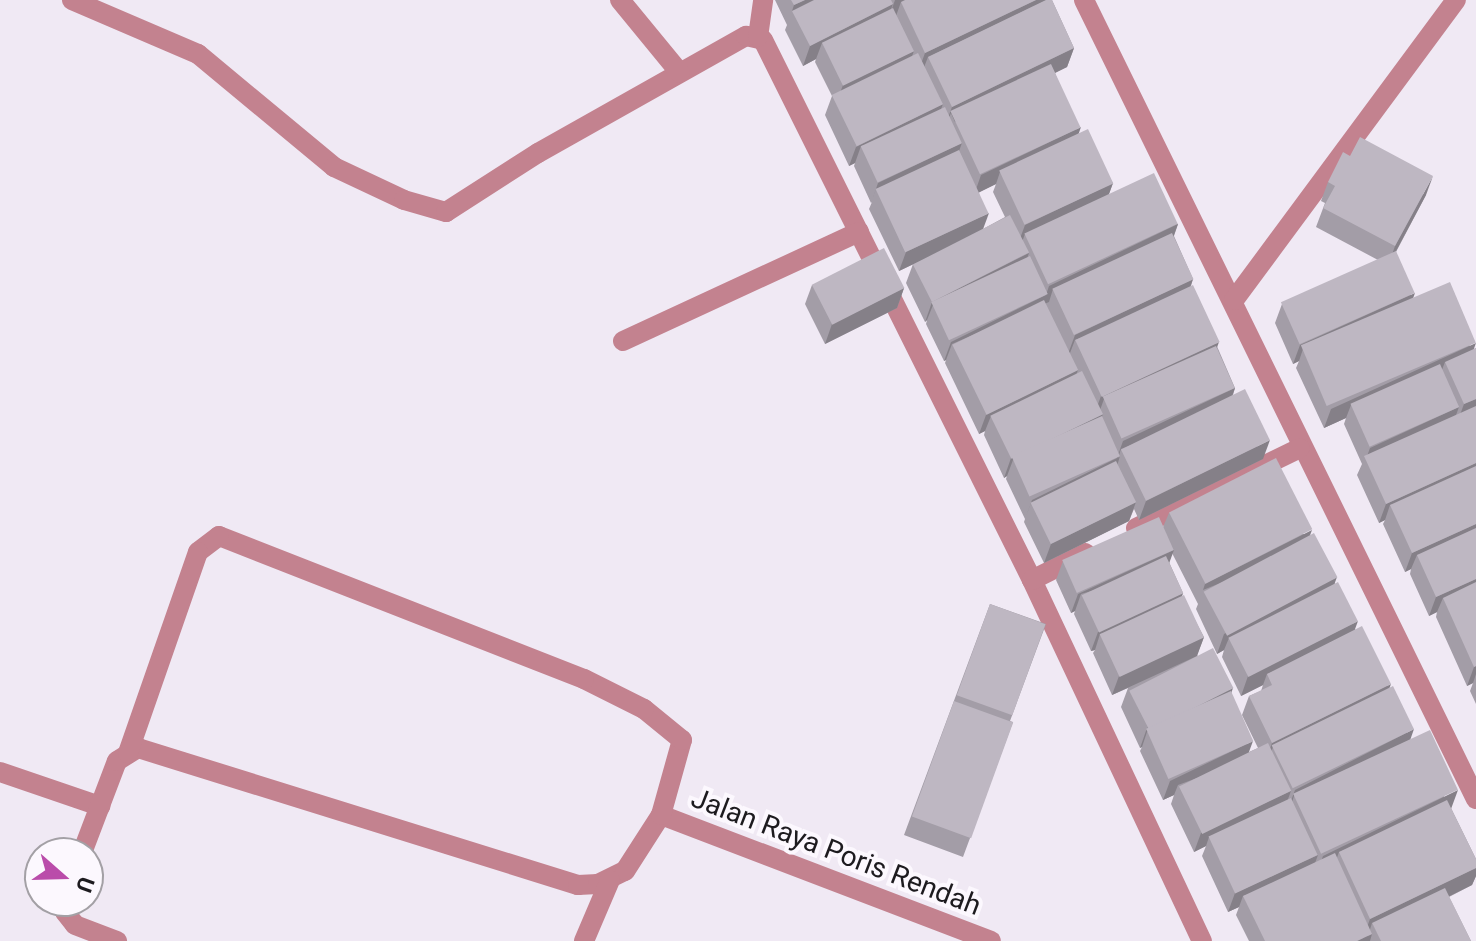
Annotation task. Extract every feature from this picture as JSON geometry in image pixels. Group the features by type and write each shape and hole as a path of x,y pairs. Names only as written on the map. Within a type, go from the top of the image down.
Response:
{"street":[{"path":"72,0 198,54 334,167 404,200 446,212 746,36 758,37 767,44 1032,580 1202,941"},
{"path":"620,0 680,73"},
{"path":"758,37 763,0"},
{"path":"1084,0 1234,300 1300,448 1476,799"},
{"path":"1234,300 1456,0"},
{"path":"623,341 859,232"},
{"path":"1032,580 1300,448"},
{"path":"88,837 117,761 138,748 170,754 578,885 610,880 625,871 661,815 682,740 644,709 584,679 219,536 198,552 128,753"},
{"path":"0,772 100,806"},
{"name":"Jalan Raya Poris Rendah","path":"661,815 991,941"},
{"path":"584,941 610,880"},
{"path":"69,917 75,925 117,941"}],"building":[{"path":"814,0 891,0 893,4 810,46 792,11"},
{"path":"1036,0 925,53 901,2"},
{"path":"1046,0 1052,0 1074,48 952,107 928,57"},
{"path":"893,8 914,51 843,86 822,43"},
{"path":"918,53 943,104 857,146 832,95"},
{"path":"1051,64 1081,127 980,174 950,111"},
{"path":"945,107 962,143 878,183 861,146"},
{"path":"1088,129 1113,183 1025,225 999,170"},
{"path":"1360,137 1433,176 1395,246 1323,208 1335,186 1328,182 1343,152 1350,156"},
{"path":"959,150 989,213 905,252 876,189"},
{"path":"1154,173 1178,224 1048,284 1024,233"},
{"path":"1010,215 1029,252 932,302 913,264"},
{"path":"1172,233 1194,279 1074,335 1052,289"},
{"path":"884,248 904,288 832,325 812,285"},
{"path":"1396,251 1415,293 1300,344 1281,302"},
{"path":"1030,256 1048,294 949,340 931,302"},
{"path":"1450,282 1476,343 1327,406 1301,345"},
{"path":"1193,285 1220,342 1102,397 1075,340"},
{"path":"1044,300 1078,370 987,415 952,345"},
{"path":"1216,346 1235,388 1121,438 1103,396"},
{"path":"1476,348 1476,399 1464,404 1445,362"},
{"path":"1440,364 1459,407 1370,447 1350,404"},
{"path":"1082,371 1103,414 1011,459 990,416"},
{"path":"1245,389 1270,440 1146,501 1121,449"},
{"path":"1476,406 1476,463 1386,504 1364,456"},
{"path":"1102,416 1120,456 1029,496 1012,456"},
{"path":"1276,458 1312,529 1205,584 1169,512"},
{"path":"1116,461 1136,502 1051,544 1031,503"},
{"path":"1476,466 1476,524 1412,553 1390,505"},
{"path":"1159,517 1174,550 1077,593 1062,560"},
{"path":"1476,528 1476,579 1436,597 1417,555"},
{"path":"1314,533 1337,577 1227,636 1204,592"},
{"path":"1166,556 1183,593 1099,632 1082,595"},
{"path":"1338,582 1358,621 1248,677 1228,638"},
{"path":"1476,582 1476,666 1474,667 1443,598"},
{"path":"1184,595 1204,638 1120,677 1100,634"},
{"path":"990,604 1045,624 1012,715 957,695"},
{"path":"1362,626 1391,684 1272,743 1249,696 1272,685 1267,674"},
{"path":"1213,648 1233,688 1150,731 1129,691"},
{"path":"1393,686 1414,729 1293,788 1272,745"},
{"path":"1231,691 1253,741 1168,779 1146,729"},
{"path":"954,701 1013,723 971,838 912,817"},
{"path":"1430,730 1458,790 1321,854 1293,794"},
{"path":"1268,743 1291,791 1202,834 1179,786"},
{"path":"1291,798 1318,855 1235,894 1209,836"},
{"path":"1447,800 1476,859 1476,868 1370,919 1339,852"},
{"path":"1335,853 1372,934 1357,941 1265,941 1243,896"},
{"path":"1445,888 1471,941 1381,941 1372,923"}]}
